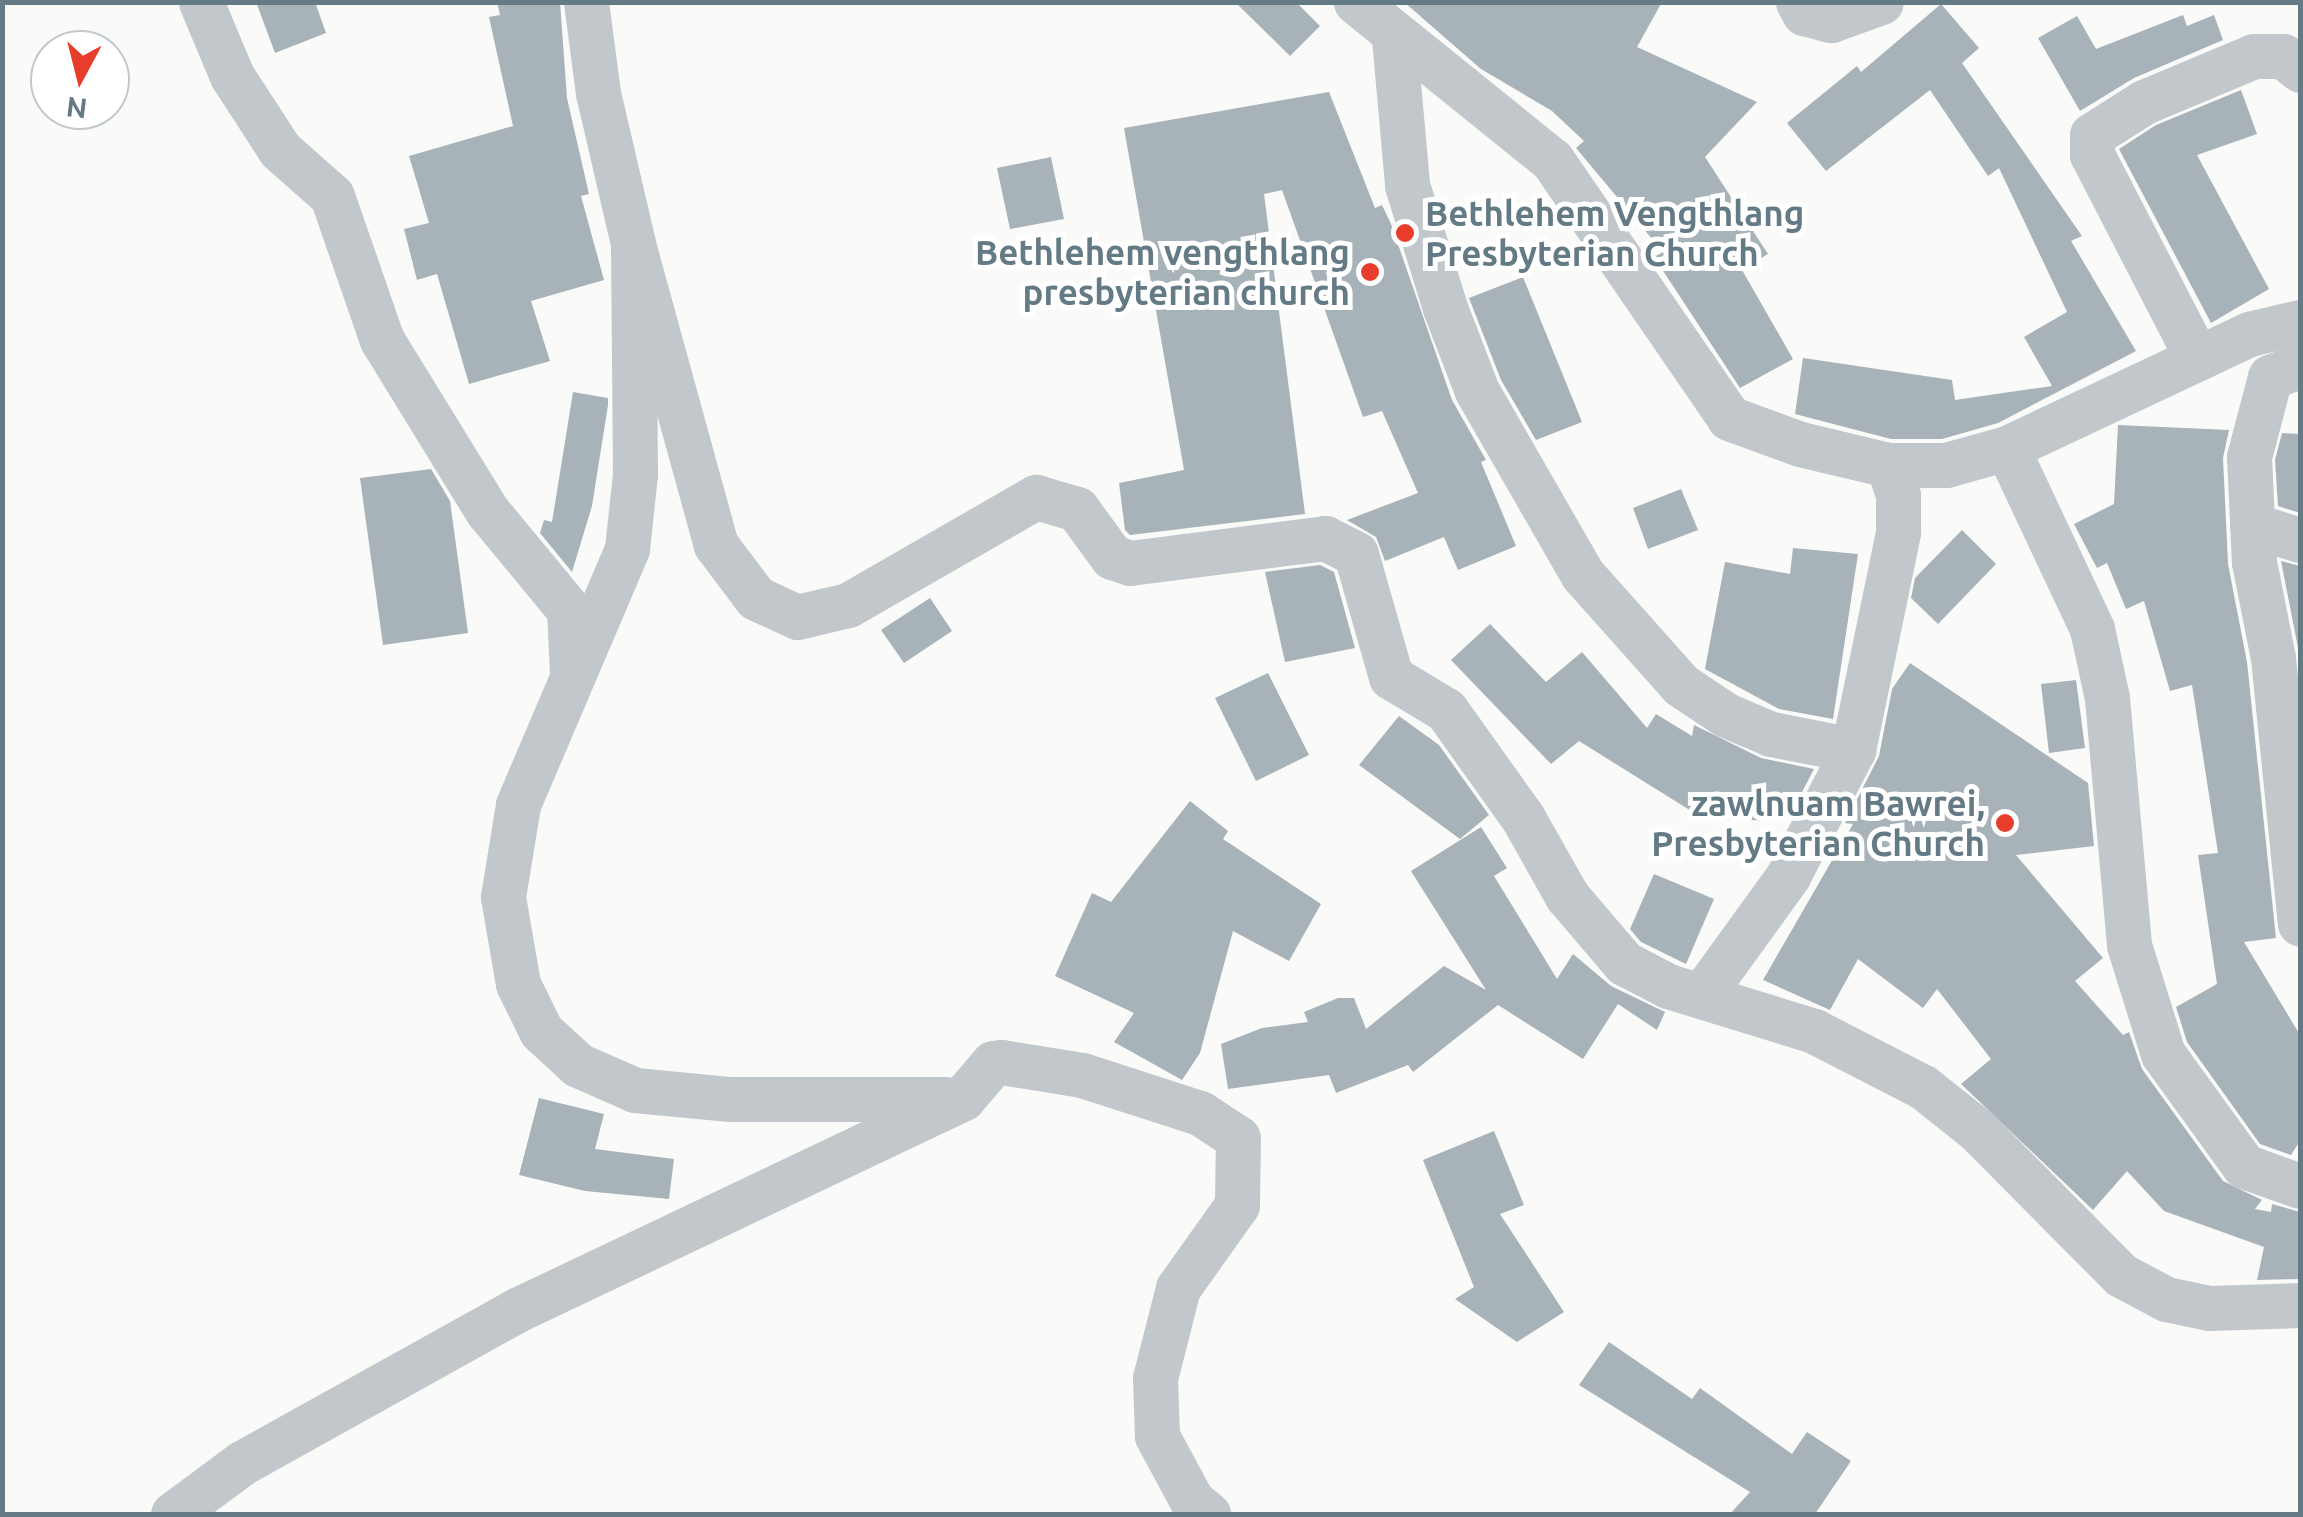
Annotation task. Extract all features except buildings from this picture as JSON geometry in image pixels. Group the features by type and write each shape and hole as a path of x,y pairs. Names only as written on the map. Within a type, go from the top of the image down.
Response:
{"street":[{"path":"200,2 232,76 280,150 332,196 382,340 488,512 569,610 571,681"},
{"path":"586,2 598,93 633,244 716,546 756,598 798,616 848,606 1036,497 1077,509 1112,557 1130,563 1325,538 1356,554 1390,677 1446,710 1523,818 1567,896 1624,963 1702,995 1814,1030 1923,1087 1977,1130 2049,1209 2122,1275 2166,1299 2210,1308 2300,1305"},
{"path":"1356,2 1394,38 1457,80 1552,160 1729,418 1847,460 1946,465 2007,448 2249,334 2300,322"},
{"path":"1798,2 1804,13 1831,20 1880,2"},
{"path":"1394,38 1393,86 1407,186 1445,308 1478,391 1583,575 1681,685 1726,715 1771,734 1852,750"},
{"path":"2197,358 2092,155 2092,135 2144,102 2254,56 2283,56 2300,70"},
{"path":"633,244 634,474 627,549 518,806 503,897 518,984 541,1032 578,1065 635,1090 731,1100 963,1098"},
{"path":"2300,366 2270,377 2259,406 2248,458 2252,525 2300,924"},
{"path":"2007,448 2092,629 2107,698 2129,944 2163,1054 2244,1166 2300,1186"},
{"path":"1702,995 1788,876 1852,750 1898,532 1898,494 1888,465"},
{"path":"2252,525 2300,540"},
{"path":"173,1514 242,1463 518,1310 963,1098 993,1063 1082,1075 1200,1113 1238,1138 1236,1205 1178,1288 1155,1378 1156,1436 1192,1501 1208,1514"}],"place":[{"name":"Bethlehem Vengthlang Presbyterian Church","path":"1405,233"},
{"name":"Bethlehem vengthlang presbyterian church","path":"1370,272"},
{"name":"zawlnuam Bawrei, Presbyterian Church","path":"2005,823"}]}
